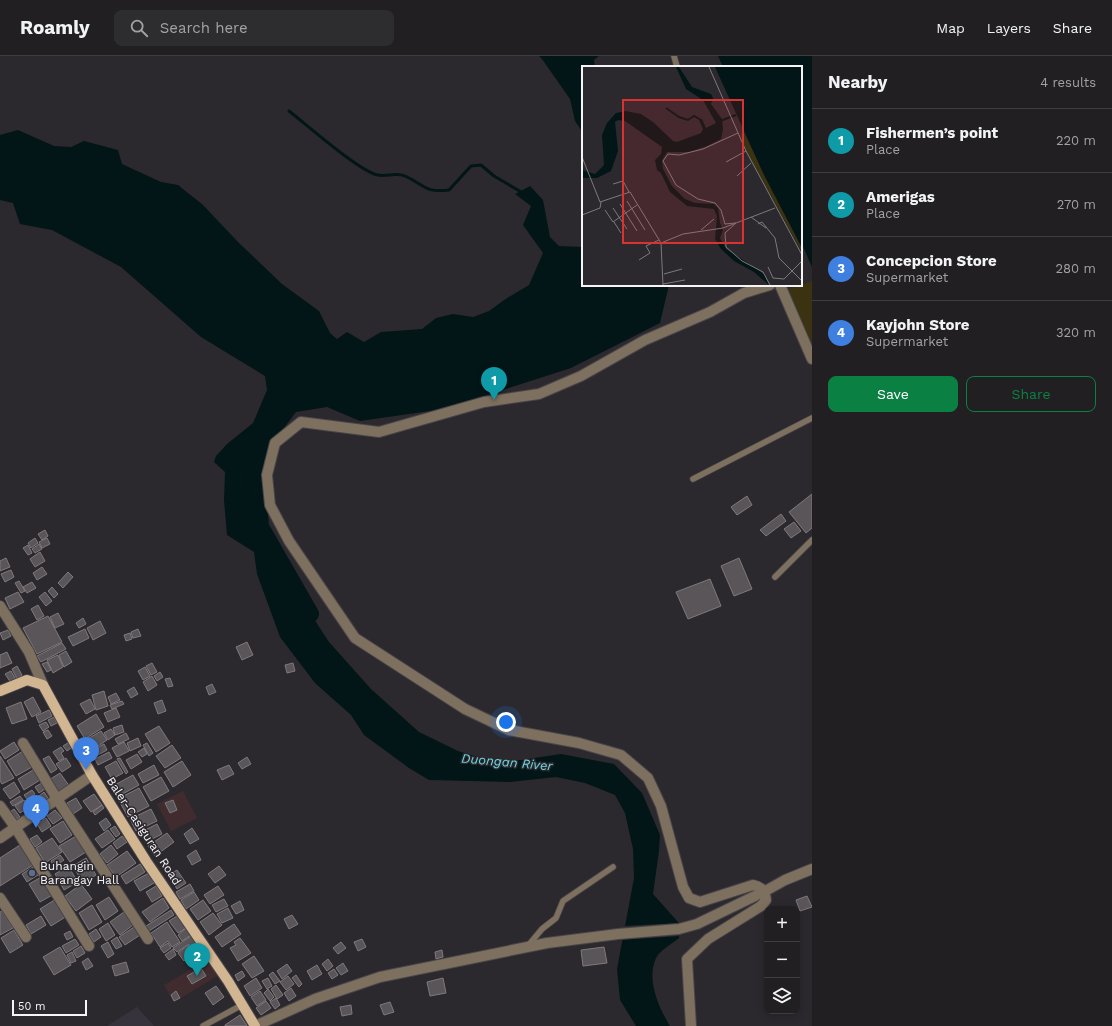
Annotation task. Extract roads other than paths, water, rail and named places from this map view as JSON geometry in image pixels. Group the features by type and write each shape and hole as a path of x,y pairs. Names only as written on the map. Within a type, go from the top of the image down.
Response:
{"main road":[{"path":"0,691 28,680 42,685"},
{"name":"Baler-Casiguran Road","path":"42,685 92,774 146,861 255,1026"}],"street":[{"path":"692,1026 687,959 708,938 761,906 766,900 765,892 760,887 753,885 700,902 688,898 683,887 662,806 648,778 621,754 579,743 509,730 465,709 355,638 289,541 270,505 267,475 275,443 301,422 379,432 484,402 540,394 581,376 645,340 710,312 744,293 767,286"},
{"path":"780,286 812,359"},
{"path":"0,606 29,652 42,685"},
{"path":"23,743 57,799 148,939"},
{"path":"0,838 92,774"},
{"path":"0,806 15,827 89,946"},
{"path":"255,1026 315,999 380,977 527,947 618,934 679,929 697,924 765,892 785,880 812,870"},
{"path":"0,898 26,937"}],"lane":[{"path":"674,56 677,66"},
{"path":"694,479 812,418"},
{"path":"775,577 812,540"},
{"path":"527,947 542,929 556,918 563,901 613,867"},
{"path":"204,1026 242,1005"}],"water":[{"path":"539,56 599,56 594,60 595,66 582,66 582,132 575,121 570,99"},
{"path":"718,56 812,56 812,267 802,244 802,66 723,66"},
{"path":"18,130 54,146 71,147 84,141 118,150 122,164 161,182 178,185 203,205 238,242 282,284 319,311 330,333 337,339 347,332 364,342 381,332 422,329 436,318 453,314 473,317 489,311 529,285 543,253 523,225 531,206 515,194 530,186 543,200 550,237 559,246 582,247 582,286 669,286 660,323 571,368 444,409 360,421 327,407 296,412 271,445 258,476 255,494 259,523 276,561 329,642 371,689 419,732 458,751 485,759 521,760 561,754 614,764 642,793 660,835 653,894 678,922 679,938 658,955 653,966 652,975 655,994 670,1026 636,1026 620,1000 617,969 634,878 633,849 625,813 615,795 585,783 556,777 510,782 429,780 409,768 364,735 351,715 315,683 280,637 257,574 254,552 227,535 224,500 225,472 214,462 216,456 227,444 253,423 267,390 265,376 201,337 121,267 52,230 20,224 13,203 0,200 0,135"}],"waterway":[{"path":"289,111 346,157 359,166 378,175 402,175 412,179 425,188 441,191 449,190 471,166 481,165 494,176 523,193"},
{"name":"Duongan River","path":"255,462 260,527 310,614"}],"place":[{"name":"Fishermen’s point","path":"494,400"},
{"name":"Concepcion Store","path":"86,770"},
{"name":"Kayjohn Store","path":"36,828"},
{"name":"Buhangin Barangay Hall","path":"32,873"},
{"name":"Amerigas","path":"197,976"}]}
